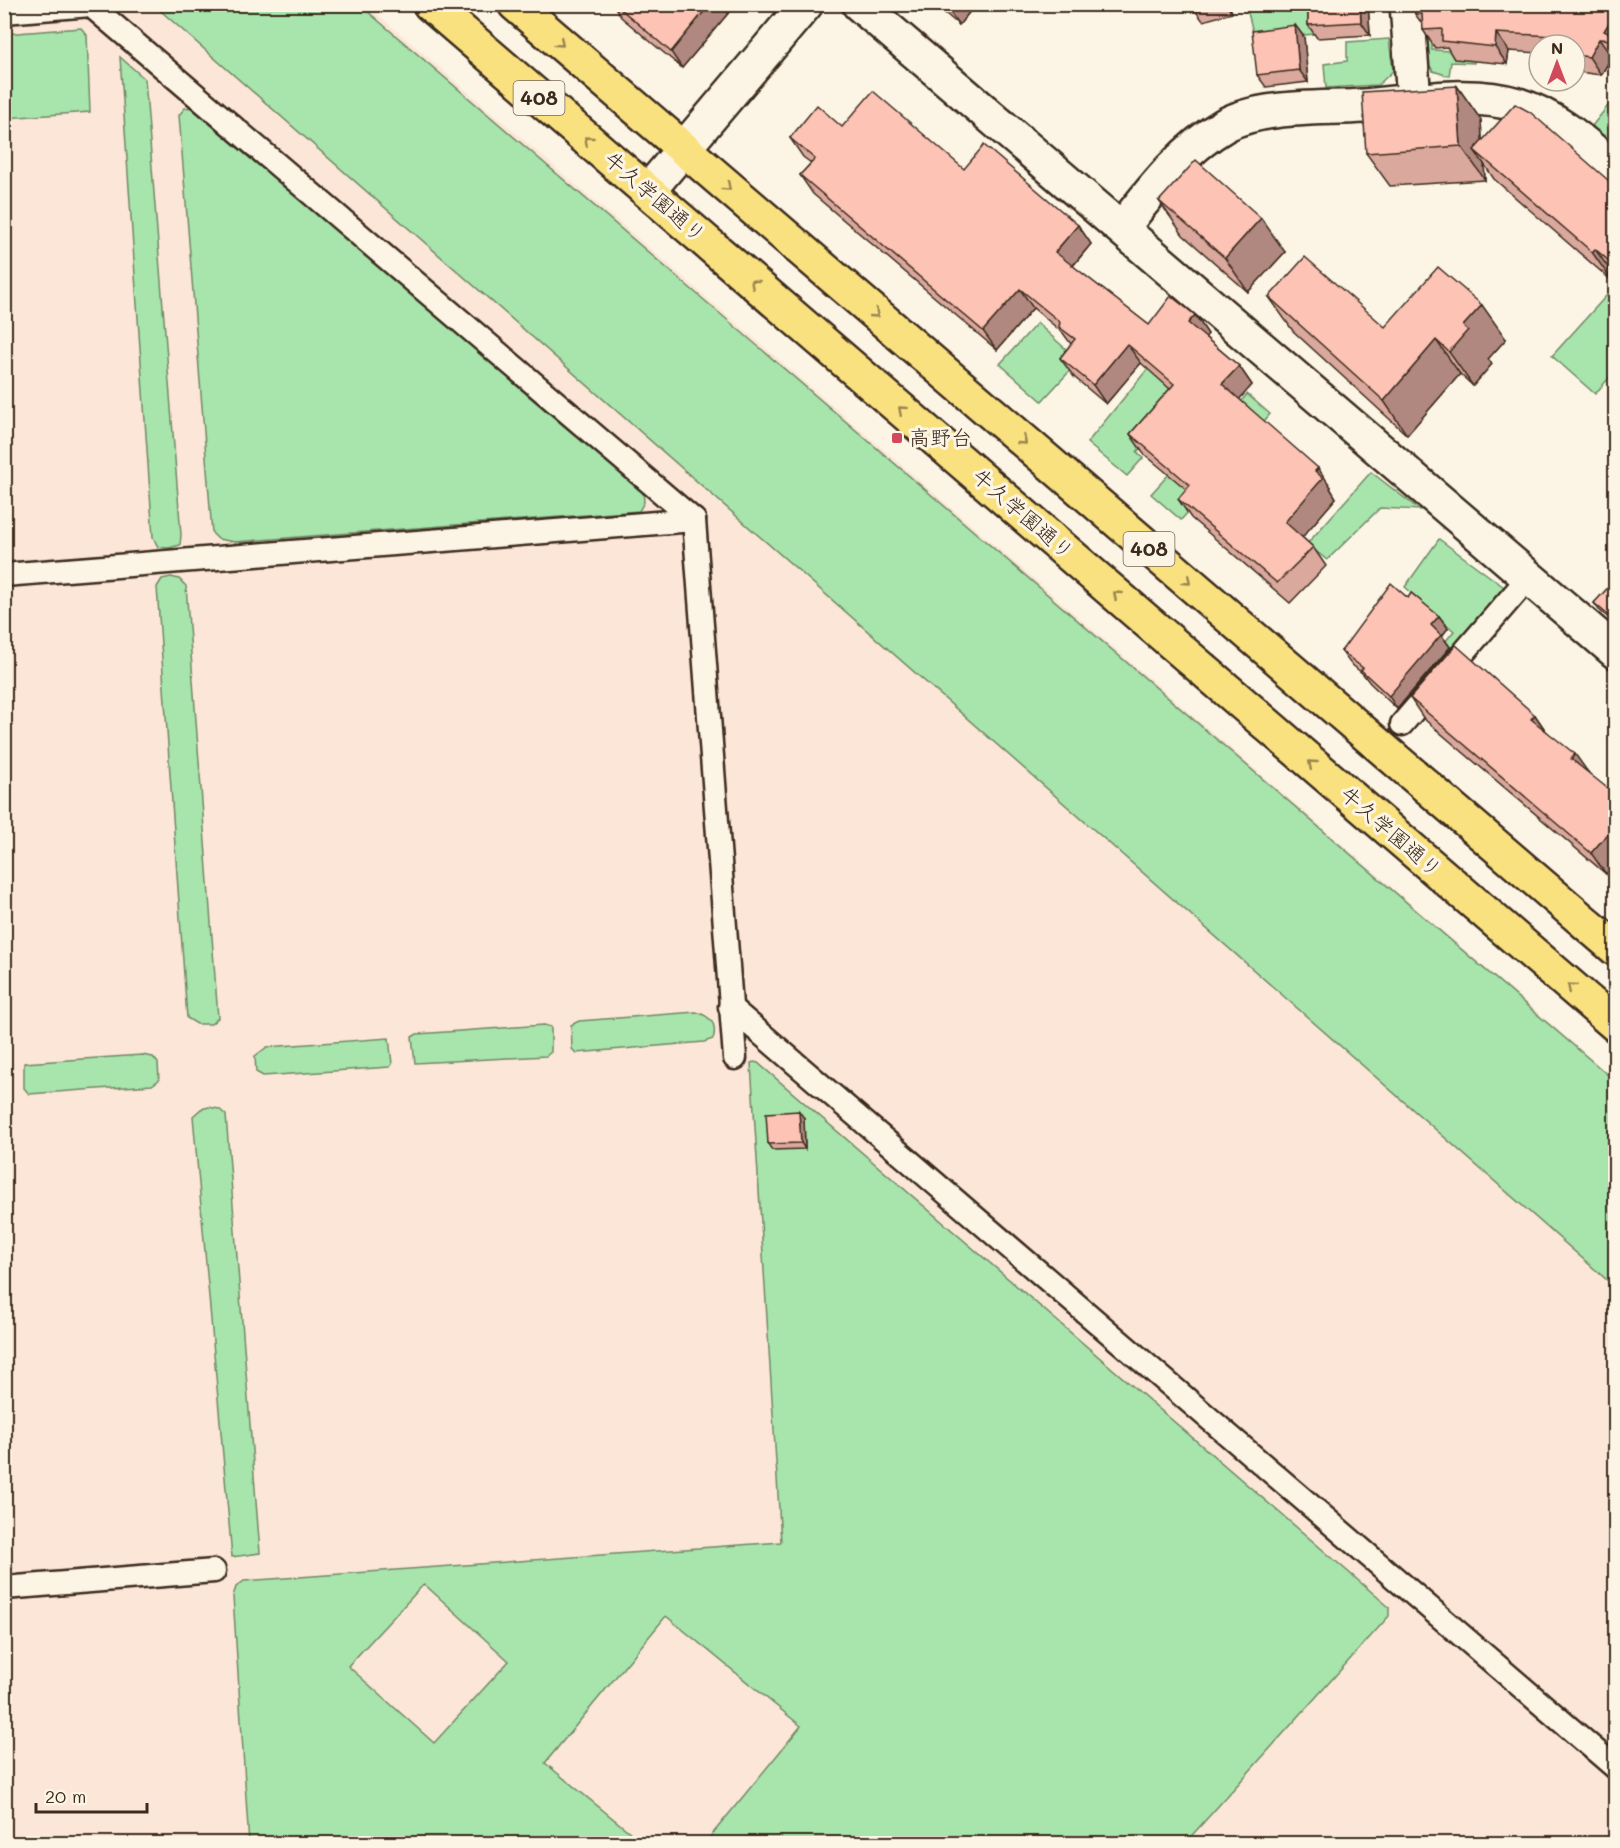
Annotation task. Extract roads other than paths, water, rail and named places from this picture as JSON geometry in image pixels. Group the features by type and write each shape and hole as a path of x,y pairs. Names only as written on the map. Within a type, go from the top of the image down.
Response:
{"highway":[{"name":"牛久学園通り","path":"430,4 1616,1025"},
{"name":"408","path":"515,4 1616,949"}],"street":[{"path":"648,191 806,4"},
{"path":"859,4 1616,652"},
{"path":"1407,4 1414,101"},
{"path":"1122,228 1189,150 1226,124 1262,113 1470,98 1516,104 1550,118 1616,170"}],"lane":[{"path":"4,12 90,5 694,520 735,1058"},
{"path":"4,575 694,520"},
{"path":"1402,724 1528,577"},
{"path":"730,1007 1616,1768"},
{"path":"4,1588 214,1571"}],"place":[{"name":"高野台","path":"897,438"}]}
